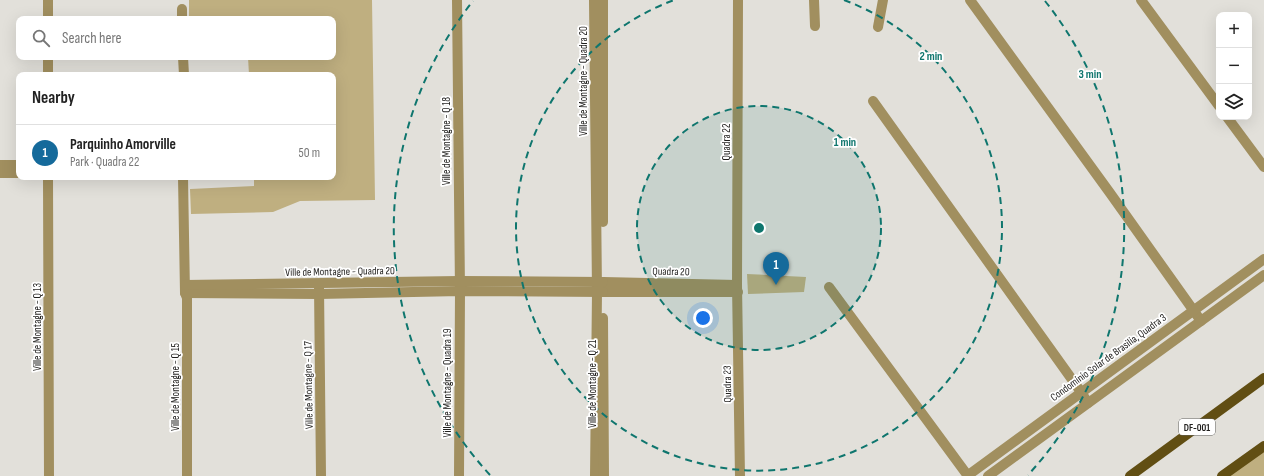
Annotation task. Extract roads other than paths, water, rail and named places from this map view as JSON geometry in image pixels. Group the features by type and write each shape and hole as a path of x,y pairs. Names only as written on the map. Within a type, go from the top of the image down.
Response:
{"main road":[{"name":"DF-001","path":"1130,476 1264,378"},
{"path":"1207,420 1264,384"},
{"path":"1222,476 1264,446"}],"street":[{"path":"48,0 48,16"},
{"name":"Ville de Montagne - Q 18","path":"457,0 459,286"},
{"name":"Ville de Montagne - Quadra 20","path":"594,0 600,287"},
{"name":"Ville de Montagne - Quadra 20","path":"600,287 603,0"},
{"name":"Quadra 22","path":"738,0 738,288"},
{"path":"814,0 815,26"},
{"path":"878,26 883,0"},
{"path":"970,0 1201,321"},
{"path":"1141,0 1216,102"},
{"path":"48,60 48,72"},
{"path":"183,60 184,72"},
{"path":"873,101 1082,392 1088,403"},
{"path":"1229,120 1264,167"},
{"path":"0,165 16,165"},
{"path":"0,173 16,173"},
{"name":"Ville de Montagne - Q 13","path":"48,180 49,476"},
{"path":"183,180 188,291"},
{"path":"188,180 188,291"},
{"name":"Condomínio Solar de Brasilia, Quadra 3","path":"968,476 1264,259"},
{"path":"988,476 1264,275"},
{"name":"Ville de Montagne - Quadra 20","path":"188,291 459,286 600,287"},
{"name":"Ville de Montagne - Quadra 19","path":"459,286 459,476"},
{"path":"595,476 600,287"},
{"name":"Quadra 20","path":"600,287 738,288"},
{"name":"Ville de Montagne - Q 21","path":"600,287 604,476"},
{"path":"829,287 968,476"},
{"name":"Quadra 23","path":"738,288 740,476"},
{"name":"Ville de Montagne - Q 17","path":"319,289 321,476"},
{"name":"Ville de Montagne - Q 15","path":"187,476 188,291"}],"place":[{"name":"Parquinho Amorville","path":"776,285"}]}
